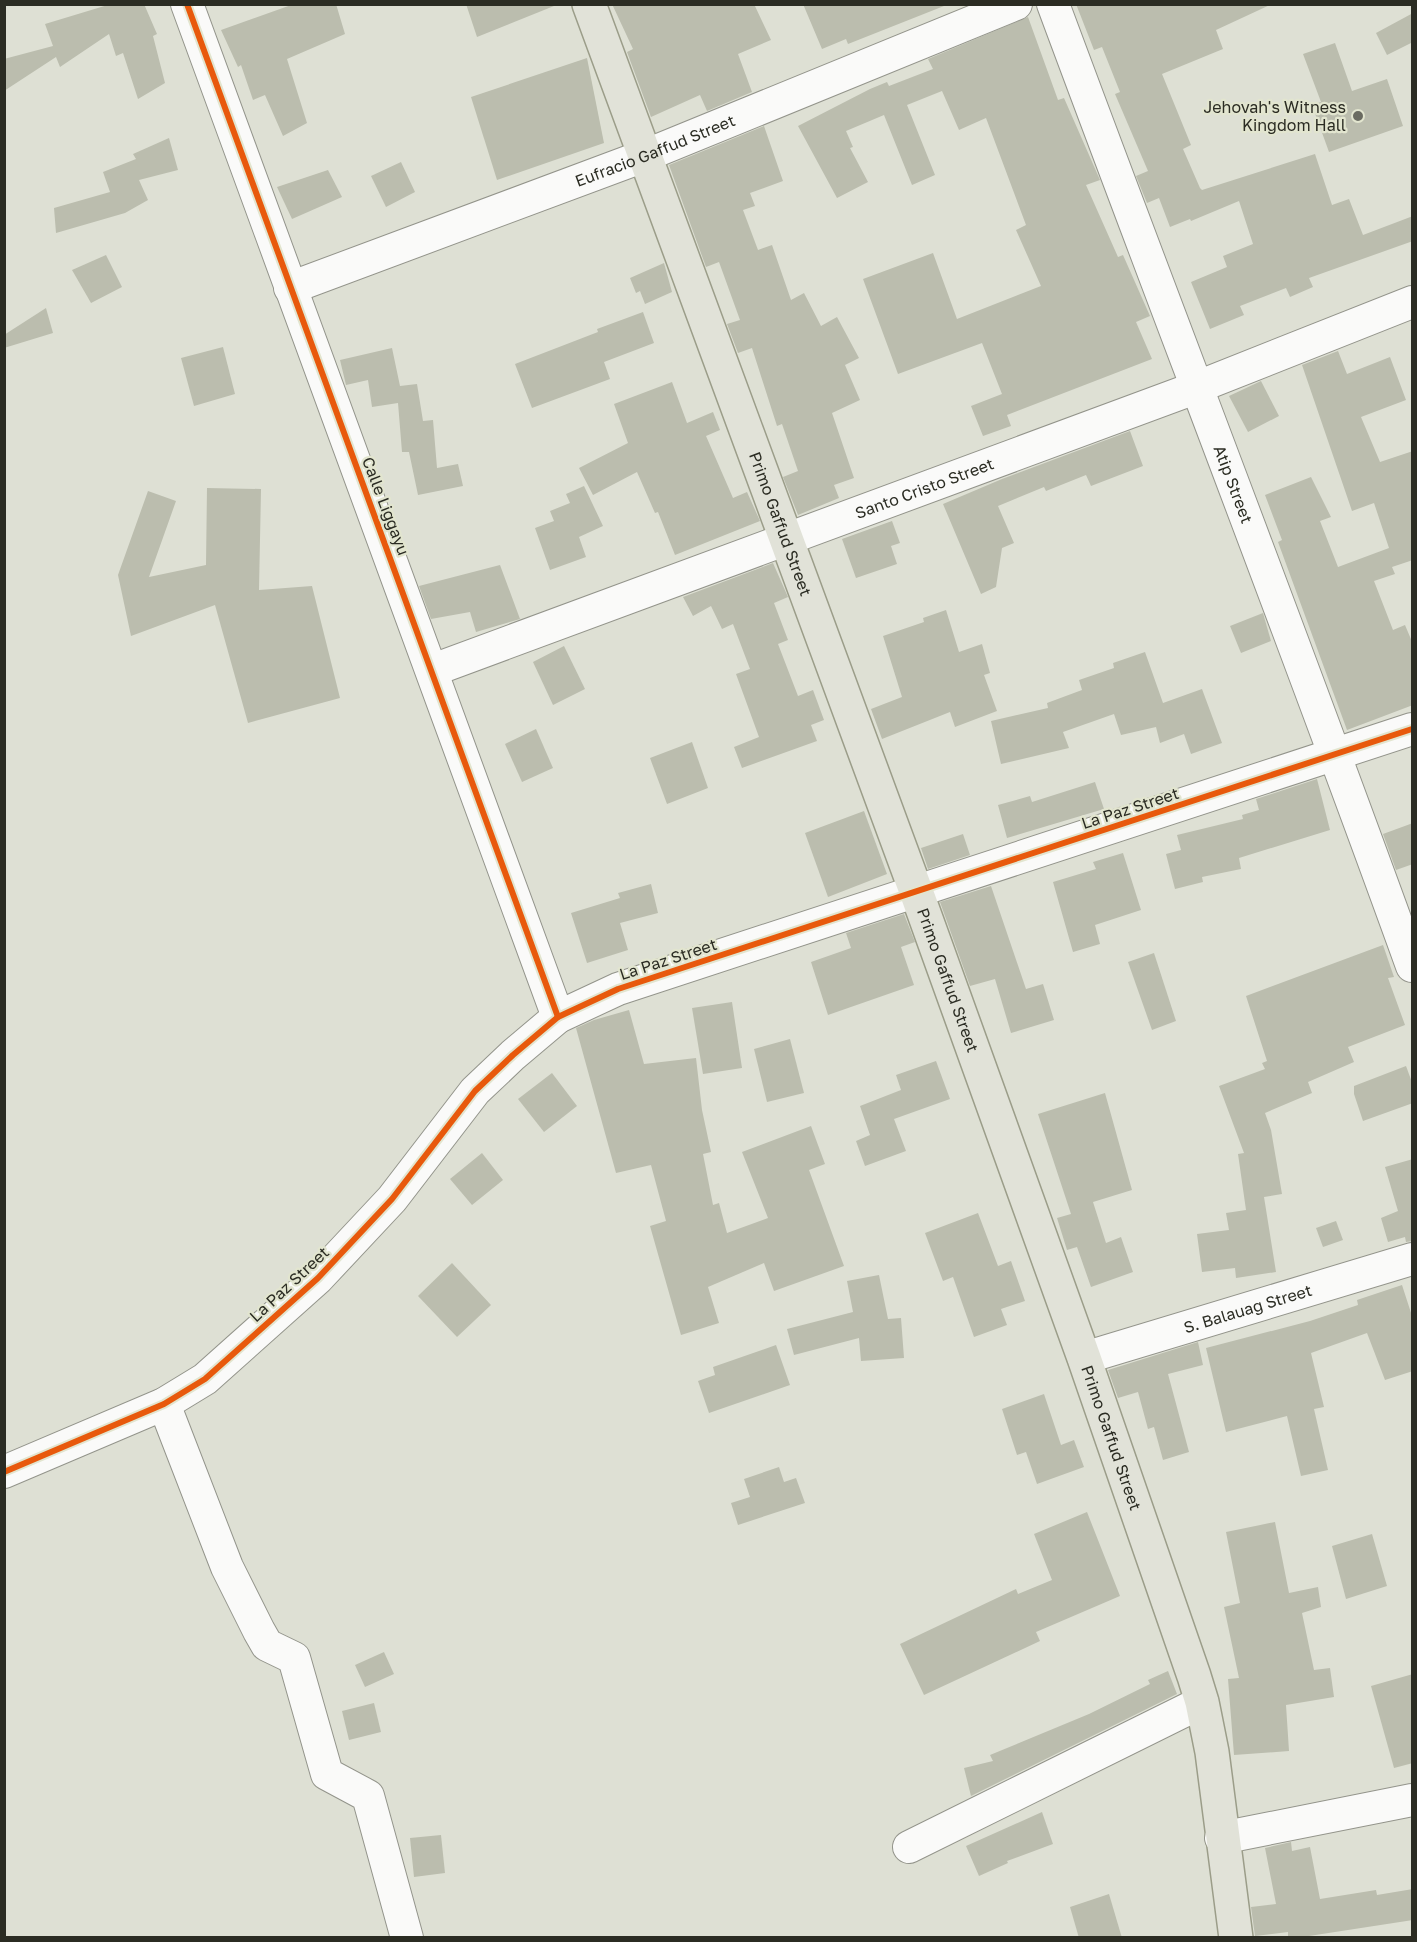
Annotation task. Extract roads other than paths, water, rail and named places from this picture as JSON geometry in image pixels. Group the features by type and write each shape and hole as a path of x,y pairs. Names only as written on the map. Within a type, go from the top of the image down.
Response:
{"main road":[{"name":"Primo Gaffud Street","path":"589,4 916,891 1084,1358 1202,1702 1212,1752 1221,1838 1236,1938"}],"street":[{"name":"Calle Liggayu","path":"186,4 433,670 558,1017"},
{"name":"Eufracio Gaffud Street","path":"290,288 644,156 1016,4"},
{"name":"Atip Street","path":"1053,4 1336,754 1413,966"},
{"name":"Santo Cristo Street","path":"433,670 1196,388 1413,302"},
{"name":"La Paz Street","path":"4,1472 164,1404 205,1379 318,1278 392,1199 475,1091 558,1017 618,990 1413,729"},
{"name":"S. Balauag Street","path":"1084,1358 1413,1259"},
{"path":"164,1404 227,1568 259,1631 267,1645 294,1658 327,1774 368,1796 407,1938"},
{"path":"909,1847 1202,1702"},
{"path":"1221,1838 1413,1800"}],"place":[{"name":"Jehovah's Witness Kingdom Hall","path":"1358,116"}]}
